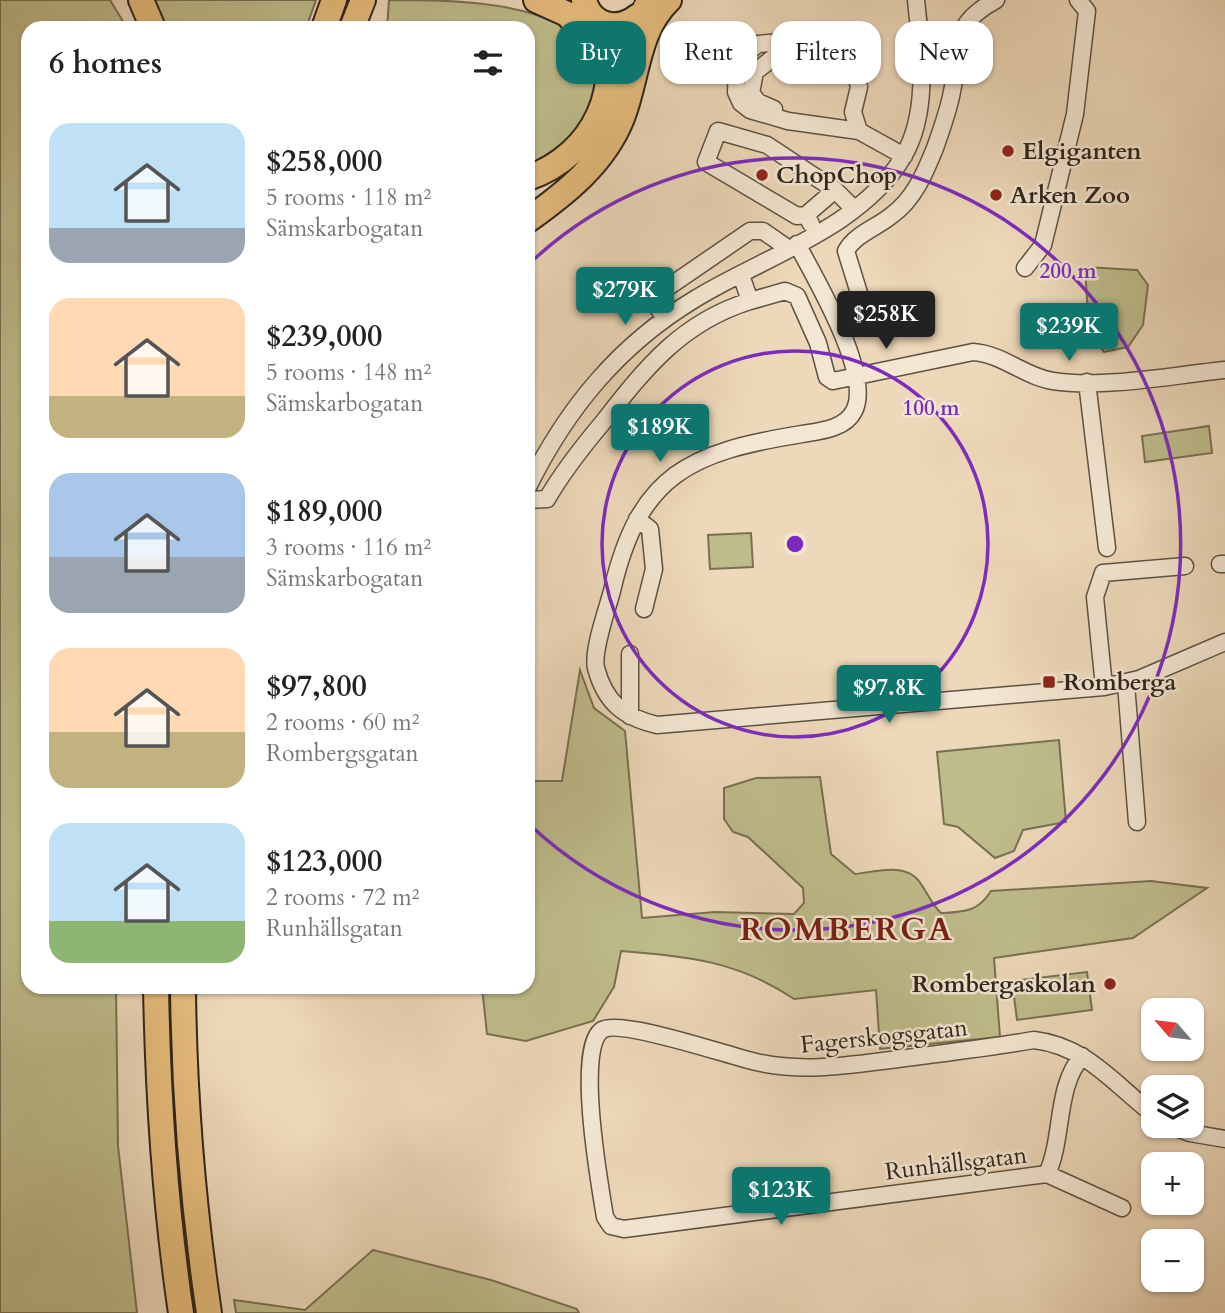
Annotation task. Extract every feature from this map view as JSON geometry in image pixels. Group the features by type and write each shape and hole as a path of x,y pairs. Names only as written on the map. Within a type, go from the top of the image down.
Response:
{"highway":[{"path":"141,0 150,21"},
{"path":"326,21 334,0"},
{"path":"355,21 363,0"},
{"path":"373,21 376,0"},
{"path":"536,0 549,4 576,21"},
{"path":"566,0 614,26 631,22 644,6"},
{"path":"646,32 669,0"},
{"path":"535,174 556,165 584,141 603,109 607,84"},
{"path":"535,215 566,191 604,151 621,120 631,84"},
{"path":"156,994 160,1104 172,1252 181,1313"},
{"path":"183,994 187,1106 199,1245 209,1313"}],"street":[{"path":"535,473 548,448 596,380 665,319 860,206 907,149 921,88 916,0"},
{"path":"868,322 846,251 852,243 880,224 913,194 934,149 953,86 958,38 978,11 996,0"},
{"path":"1025,268 1043,245 1075,114 1087,11 1078,0"},
{"path":"859,131 853,112 859,87 853,64 841,49 825,41 804,40 758,44 747,53 737,70 736,92 741,103 750,110 815,125 859,131 907,149 934,149"},
{"path":"835,190 806,215 797,216 706,163 718,131 766,145 860,206 880,224"},
{"path":"806,215 816,232"},
{"path":"665,319 657,306 659,296 664,290 750,230 763,231 793,247 843,332 856,376 858,398 854,412 831,428 715,452 669,480 650,499 637,519 619,561 595,662 608,700 630,716 657,725 1104,687 1126,684 1225,642"},
{"path":"741,275 750,301"},
{"path":"535,500 547,499 562,473 652,360 675,341 721,312 785,291 794,293 818,343 827,377 833,381 973,352 987,353 1053,381 1087,382 1225,370"},
{"path":"1087,382 1107,548"},
{"path":"637,519 650,529 654,569 644,609"},
{"path":"1104,687 1095,597 1103,573 1185,566"},
{"path":"630,654 630,716"},
{"path":"1126,684 1137,822"},
{"name":"Fagerskogsgatan","path":"600,1031 619,1026 788,1069 813,1069 1034,1040 1065,1046 1082,1056 1141,1104"},
{"name":"Runhällsgatan","path":"600,1031 594,1042 589,1110 605,1217 611,1226 625,1229 1047,1174 1122,1208"},
{"name":"Runhällsgatan","path":"1047,1174 1057,1151 1068,1079 1082,1056"},
{"path":"1204,1136 1225,1139"}],"shaded area":[{"path":"0,0 110,0 123,21 21,21 21,994 116,994 118,1146 137,1313 0,1313"},
{"path":"155,0 316,0 308,21 160,21"},
{"path":"389,0 494,5 521,10 556,24 556,84 594,84 593,97 589,110 574,133 535,162 535,21 388,21"},
{"path":"1085,267 1137,270 1148,285 1143,325 1128,347 1104,352 1089,331"},
{"path":"1209,426 1212,453 1145,462 1142,436"},
{"path":"751,533 753,567 710,569 708,535"},
{"path":"580,670 594,708 625,731 642,918 715,912 794,914 804,903 803,888 748,837 733,832 724,819 724,788 756,778 820,777 831,854 855,874 886,870 909,873 918,880 941,913 976,907 991,891 1151,881 1207,888 1133,938 994,958 1000,1037 880,1049 876,990 794,999 753,976 732,968 690,958 621,951 614,987 593,1021 526,1041 487,1034 483,994 535,994 535,781 562,781"},
{"path":"1059,740 1066,822 1023,830 1014,851 995,858 958,827 944,824 937,752"},
{"path":"1087,972 1092,1010 1017,1020 1012,981"},
{"path":"373,1250 491,1280 577,1309 579,1313 236,1313 234,1300 305,1310"}],"place":[{"name":"Elgiganten","path":"1008,151"},
{"name":"ChopChop","path":"762,175"},
{"name":"Arken Zoo","path":"996,195"},
{"name":"Romberga","path":"1049,682"},
{"name":"Rombergaskolan","path":"1110,984"}],"district":[{"name":"ROMBERGA","path":"847,929"}]}
